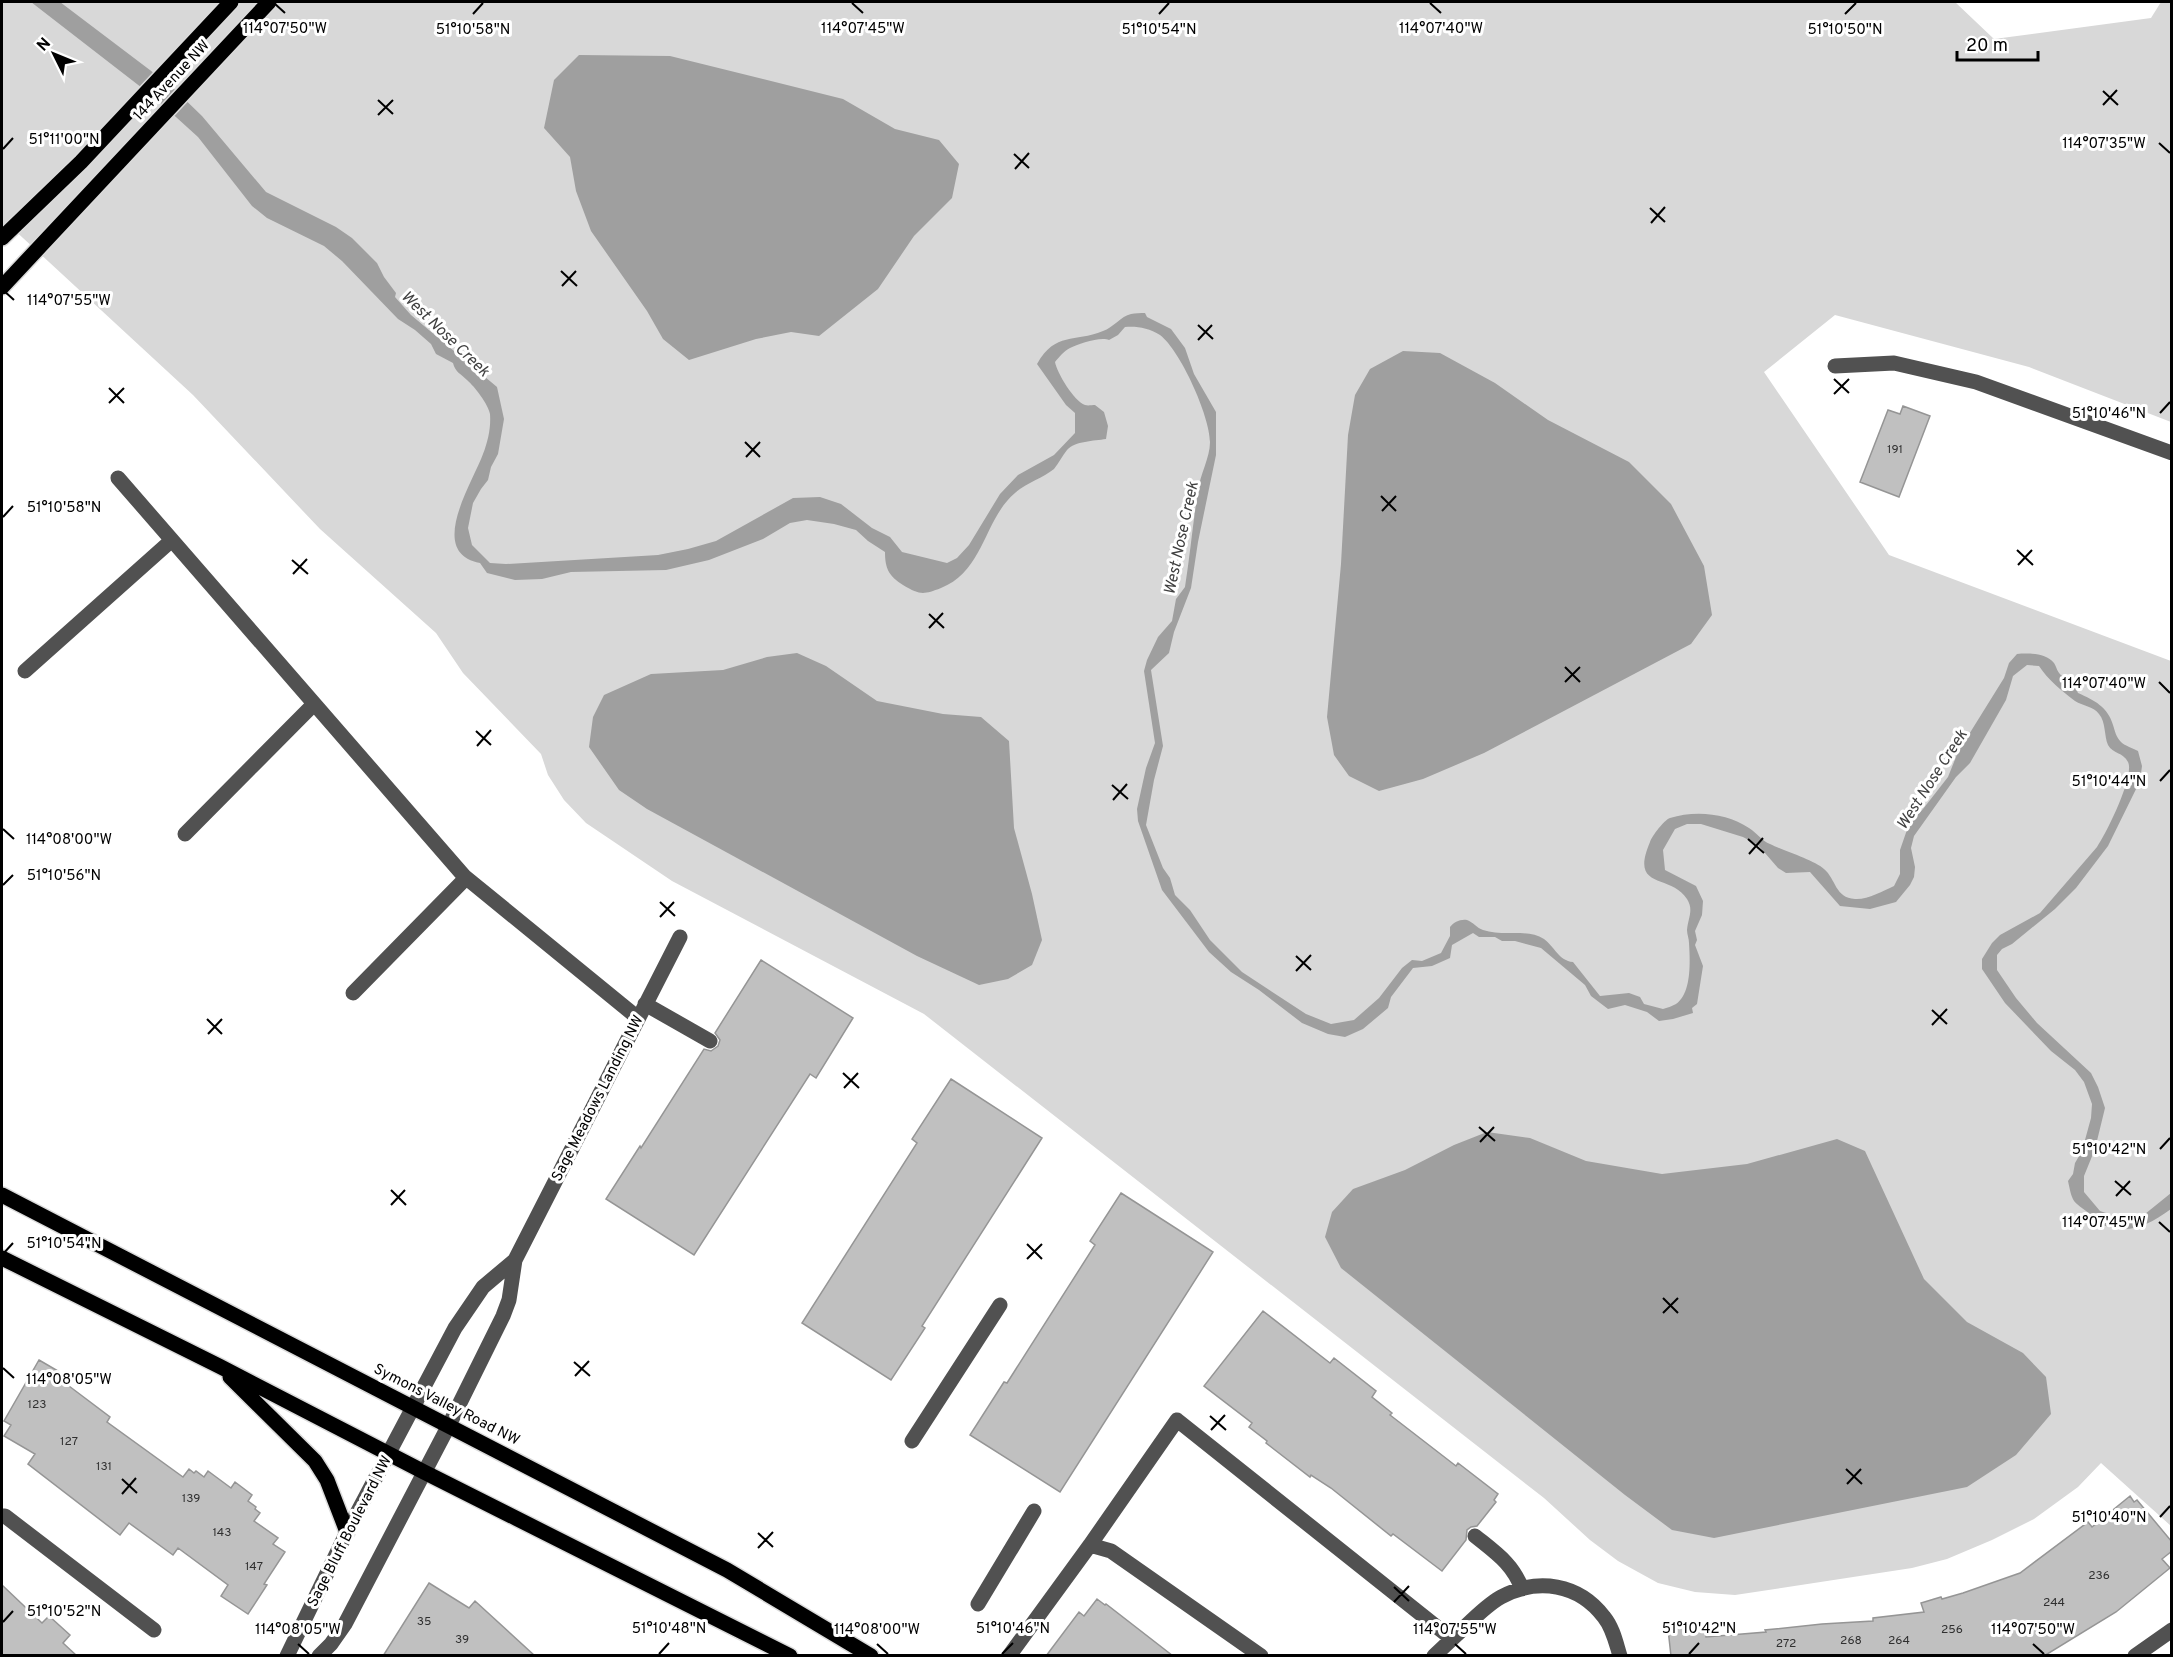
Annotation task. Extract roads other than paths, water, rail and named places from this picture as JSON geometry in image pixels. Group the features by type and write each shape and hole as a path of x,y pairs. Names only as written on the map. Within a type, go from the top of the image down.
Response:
{"main road":[{"name":"144 Avenue NW","path":"2,238 81,162 231,2"},
{"name":"144 Avenue NW","path":"2,287 268,2"},
{"name":"Symons Valley Road NW","path":"2,1195 727,1570 871,1656"},
{"path":"2,1258 790,1656"},
{"path":"219,1366 315,1461 327,1480 347,1532"}],"street":[{"path":"1835,366 1894,363 1976,382 2172,453"},
{"path":"118,478 466,878 642,1011 710,1041"},
{"path":"26,671 172,540"},
{"path":"185,834 314,704"},
{"path":"353,993 466,878"},
{"name":"Sage Meadows Landing NW","path":"449,1425 509,1300 515,1260 680,937"},
{"name":"Sage Meadows Landing NW","path":"413,1407 469,1306 483,1287 515,1260"},
{"path":"912,1441 1000,1305"},
{"name":"Sage Bluff Boulevard NW","path":"287,1656 347,1532 413,1407"},
{"path":"1009,1656 1177,1420 1452,1639"},
{"path":"319,1656 345,1624 449,1425"},
{"path":"978,1604 1035,1511"},
{"path":"2,1516 5,1516 154,1630"},
{"path":"1475,1536 1517,1574 1522,1589"},
{"path":"1090,1545 1111,1551 1261,1656"},
{"path":"1434,1656 1501,1598 1528,1586 1549,1585 1571,1590 1588,1600 1605,1618 1620,1656"},
{"path":"2135,1656 2172,1630"}],"water label":[{"name":"West Nose Creek","path":"446,333"},
{"name":"West Nose Creek","path":"1180,538"},
{"name":"West Nose Creek","path":"1931,779"}]}
